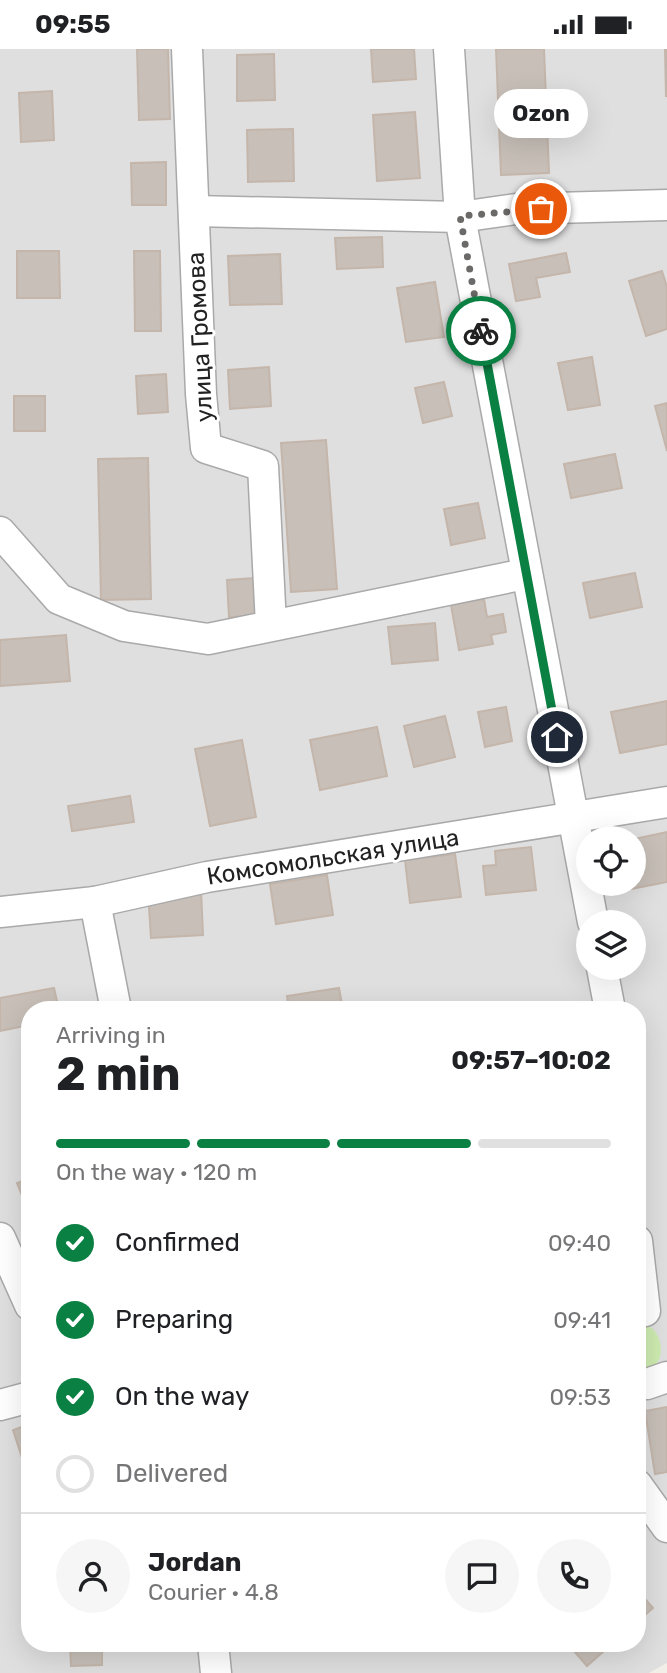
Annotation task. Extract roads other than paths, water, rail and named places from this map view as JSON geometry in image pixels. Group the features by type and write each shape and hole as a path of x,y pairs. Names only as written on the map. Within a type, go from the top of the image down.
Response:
{"street":[{"name":"улица Громова","path":"187,49 206,448 264,466 271,625"},
{"path":"449,49 460,216 591,910"},
{"path":"195,211 460,216 516,209 667,205"},
{"path":"0,532 59,599 124,626 208,639 526,574"},
{"name":"Комсомольская улица","path":"0,912 95,902 207,877 667,802"},
{"path":"95,902 115,1001"},
{"path":"604,980 608,1001"},
{"path":"0,1238 21,1285"},
{"path":"646,1292 650,1314"},
{"path":"646,1384 667,1377"},
{"path":"0,1405 21,1399"},
{"path":"646,1498 667,1527"},
{"path":"215,1652 216,1673"}],"place":[{"name":"Ozon","path":"541,209"}]}
